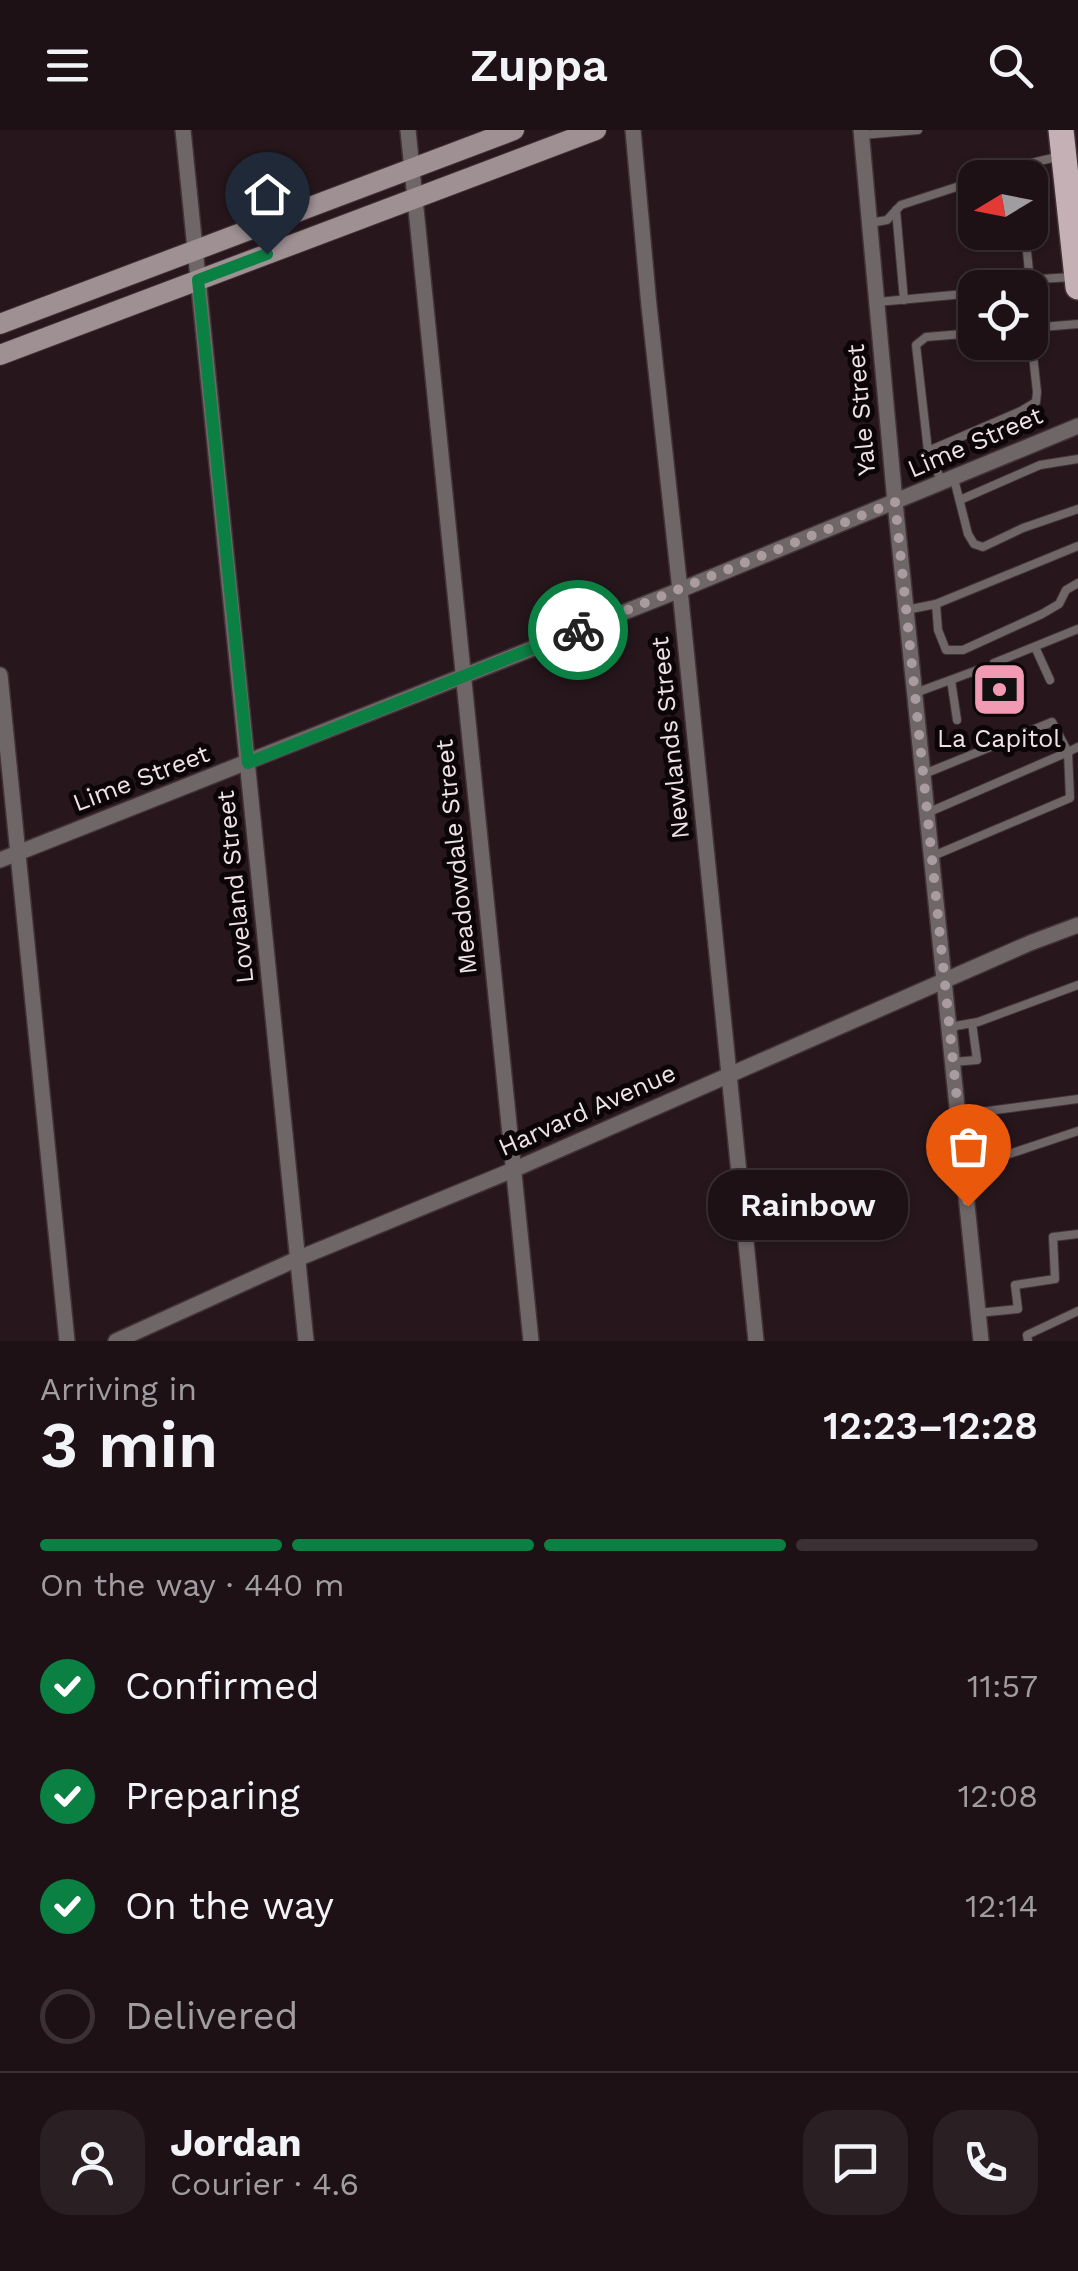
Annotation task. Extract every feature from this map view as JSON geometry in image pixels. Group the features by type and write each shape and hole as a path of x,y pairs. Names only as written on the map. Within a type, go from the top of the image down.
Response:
{"main road":[{"path":"0,324 514,130"},
{"path":"0,356 596,130"},
{"path":"1062,136 1078,287"}],"street":[{"name":"Loveland Street","path":"183,130 306,1341"},
{"name":"Meadowdale Street","path":"408,130 531,1341"},
{"name":"Newlands Street","path":"634,130 756,1341"},
{"name":"Yale Street","path":"861,133 981,1341"},
{"name":"Lime Street","path":"0,860 680,590 1078,426"},
{"path":"0,676 67,1341"},
{"name":"Harvard Avenue","path":"116,1341 1030,942 1078,925"}],"lane":[{"path":"861,133 918,130"},
{"path":"1027,160 1062,136"},
{"path":"869,223 888,220 901,205 958,186"},
{"path":"896,210 904,300"},
{"path":"1048,279 1077,276"},
{"path":"876,302 958,295"},
{"path":"1048,326 1078,324"},
{"path":"958,334 926,337 916,345 928,451 960,500 974,544 983,546 1078,509"},
{"path":"928,451 1036,402 1034,360"},
{"path":"960,500 1040,465 1078,459"},
{"path":"906,610 936,604 1078,546"},
{"path":"936,604 938,630 946,650 963,650 1042,614 1059,604 1066,590 1078,583"},
{"path":"994,664 1078,630"},
{"path":"1034,647 1050,680"},
{"path":"915,694 983,668"},
{"path":"951,680 958,720"},
{"path":"923,774 1052,722 1068,752 1070,798 932,856"},
{"path":"927,814 1078,747"},
{"path":"949,1028 972,1024 1077,985 1078,997"},
{"path":"953,1062 977,1060 972,1024"},
{"path":"958,1115 1078,1098"},
{"path":"964,1170 1078,1131"},
{"path":"978,1314 1018,1309 1015,1285 1055,1280 1053,1237 1078,1234"},
{"path":"1028,1341 1028,1335 1078,1311"}],"way so far":[{"path":"578,630 895,502 968,1206"}],"place":[{"name":"La Capitol","path":"999,689"},
{"name":"Rainbow","path":"968,1206"}],"route":[{"path":"267,254 198,280 248,763 578,630"}]}
